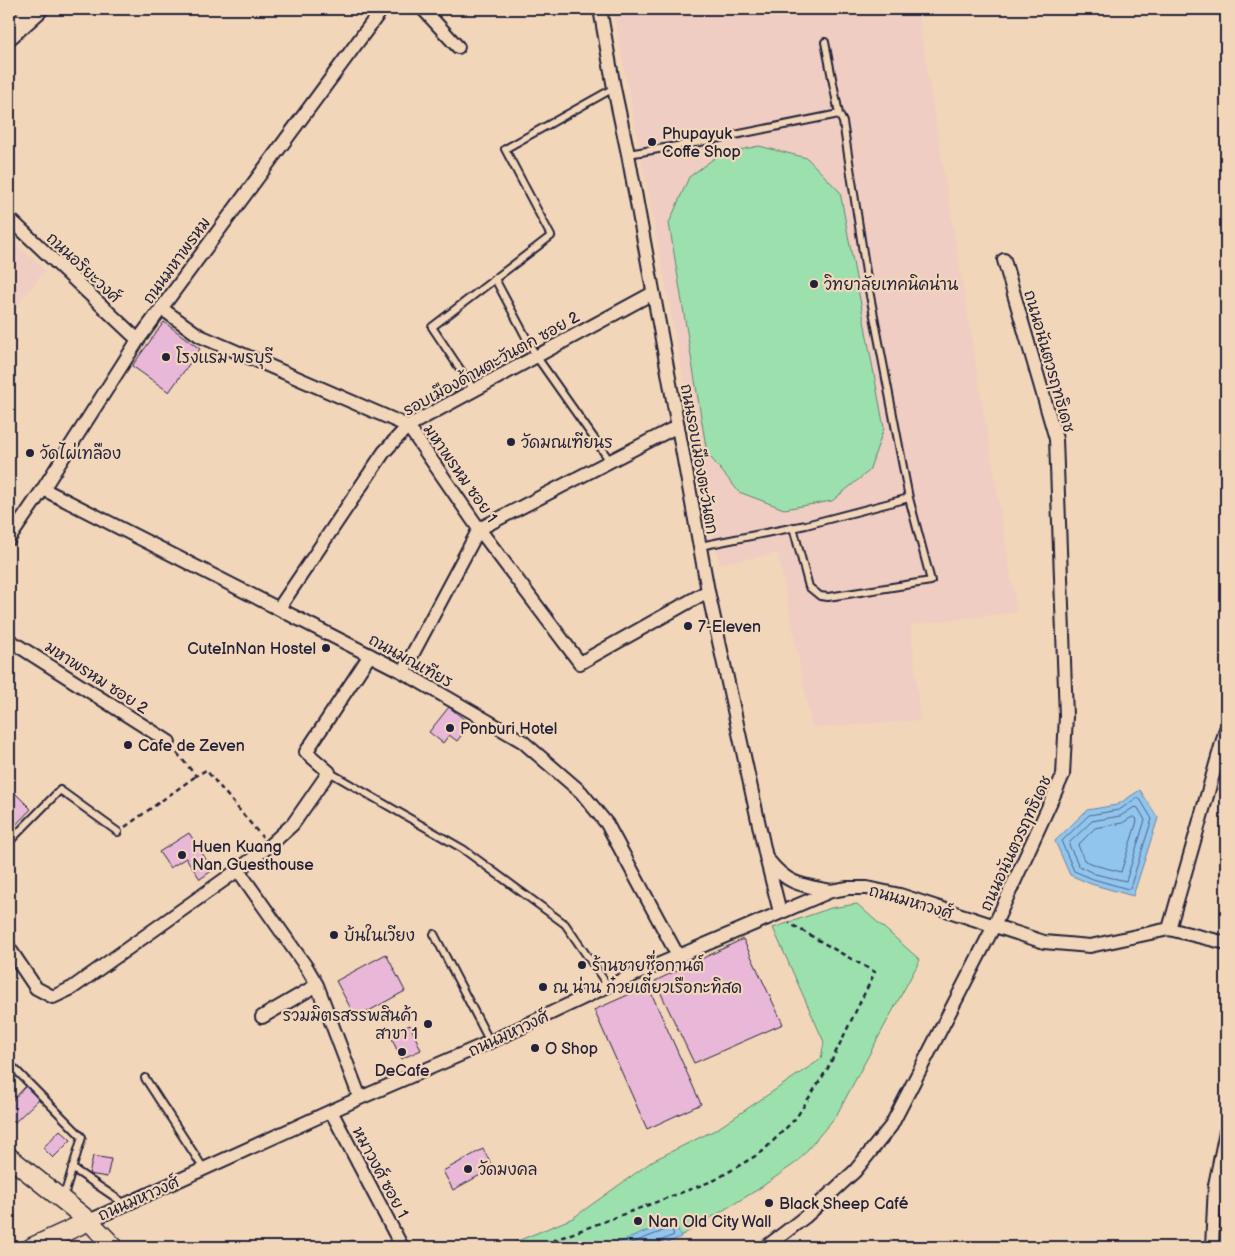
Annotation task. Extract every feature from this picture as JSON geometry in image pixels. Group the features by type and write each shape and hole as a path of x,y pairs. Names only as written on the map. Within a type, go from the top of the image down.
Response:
{"main road":[{"path":"9,34 38,9"},
{"path":"9,1157 89,1221 114,1247"},
{"name":"ถนนมหาวงศ์","path":"32,1247 89,1221"}],"street":[{"name":"ถนนมหาพรหม","path":"9,539 138,340 382,9"},
{"path":"424,9 458,47"},
{"name":"ถนนรอบเมืองตะวันตก","path":"600,9 708,591 766,857 780,912"},
{"name":"ถนนอริยะวงศ์","path":"9,218 138,340"},
{"name":"ถนนอนันตวรฤทธิเดช","path":"766,1247 806,1217 854,1171 891,1126 994,926 1063,775 1066,716 1056,439 1004,260"},
{"name":"รอบเมืองด้านตะวันตก ซอย 2","path":"279,608 384,452 408,426 653,293"},
{"name":"มหาพรหม ซอย 1","path":"161,308 200,336 408,426 479,529 580,663 708,591"},
{"path":"403,672 479,529 678,426"},
{"name":"ถนนมณเฑียร","path":"43,489 403,672 522,741 581,792 607,824 678,956"},
{"name":"มหาพรหม ซอย 2","path":"9,640 168,742"},
{"path":"9,948 36,988 53,997 72,988 269,846 293,824 329,772 306,752 370,655"},
{"path":"1226,729 1169,929 1226,943"},
{"path":"766,857 777,871 788,880 801,885 830,891"},
{"path":"238,870 317,985 360,1098"},
{"name":"ถนนมหาวงศ์","path":"89,1221 360,1098 490,1042 608,986 830,891 848,888 867,888 900,895 1044,942 1090,946 1169,929"},
{"path":"262,1017 317,985"},
{"name":"หมาวงศ์ ซอย 1","path":"331,1111 402,1247"},
{"path":"1212,1247 1215,1185 1226,1132"}],"lane":[{"path":"793,527 809,587 820,596 828,597 931,581 910,498 868,285 843,122 839,114 825,42"},
{"path":"474,390 432,327 551,236 505,149 614,88"},
{"path":"628,154 695,143 839,114"},
{"path":"495,279 536,356 610,461"},
{"path":"700,546 793,527 910,498"},
{"path":"329,772 463,849 565,924 608,986"},
{"path":"9,842 60,790 118,832"},
{"path":"434,934 490,1042"},
{"path":"9,1068 14,1068 82,1137 63,1200"},
{"path":"146,1078 204,1169"},
{"path":"72,1168 125,1204"}],"path":[{"path":"168,742 196,776"},
{"path":"118,832 206,770 269,846"},
{"path":"536,1247 715,1180 762,1152 796,1118 828,1068 875,972 791,924 780,912"}],"shaded area":[{"name":"วิทยาลัยเทคนิคน่าน","path":"613,9 914,9 918,15 1017,612 911,625 920,720 812,728 778,553 719,564"},
{"path":"9,238 45,270 9,316"}],"green space":[{"path":"759,146 807,158 840,192 884,428 869,471 832,501 784,509 739,492 707,453 669,223 689,177 720,154"},
{"path":"857,904 920,960 836,1116 797,1162 757,1190 684,1234 651,1247 503,1247 573,1218 654,1160 717,1129 821,1059 824,1042 773,928 831,908"}],"water":[{"path":"1140,790 1158,818 1133,896 1091,884 1070,875 1055,841 1087,810 1117,805"},
{"path":"674,1220 681,1237 658,1247 608,1247"}],"building":[{"name":"โรงแรม พรบุรี","path":"164,322 200,349 169,392 132,366"},
{"name":"Ponburi Hotel","path":"449,707 470,724 457,741 449,735 443,743 429,732"},
{"path":"9,787 31,809 9,832"},
{"name":"Huen Kuang Nan Guesthouse","path":"189,833 213,870 200,879 186,858 170,868 159,852"},
{"path":"743,939 783,1024 694,1063 655,981"},
{"path":"386,954 405,991 356,1018 336,981"},
{"path":"648,986 701,1104 647,1129 594,1010"},
{"path":"410,1025 421,1050 401,1059 390,1034"},
{"path":"26,1086 39,1099 15,1122 9,1116 9,1104"},
{"path":"60,1130 71,1140 53,1158 43,1148"},
{"name":"วัดมงคล","path":"483,1149 493,1168 453,1190 443,1171"},
{"path":"93,1156 111,1159 107,1177 89,1174"},
{"path":"352,1240 355,1247 336,1247"}],"place":[{"name":"Phupayuk Coffe Shop","path":"652,142"},
{"name":"วิทยาลัยเทคนิคน่าน","path":"814,284"},
{"name":"โรงแรม พรบุรี","path":"166,357"},
{"name":"วัดมณเฑียนร","path":"511,442"},
{"name":"วัดไผ่เทลือง","path":"30,453"},
{"name":"7-Eleven","path":"688,626"},
{"name":"CuteInNan Hostel","path":"326,648"},
{"name":"Ponburi Hotel","path":"450,728"},
{"name":"Cafe de Zeven","path":"128,745"},
{"name":"Huen Kuang Nan Guesthouse","path":"182,855"},
{"name":"บ้นในเวียง","path":"334,935"},
{"name":"ร้านชายชื่อกานต์","path":"582,965"},
{"name":"ณ น่าน ก๋วยเตี๋ยวเรือกะทิสด","path":"543,987"},
{"name":"รวมมิตรสรรพสินค้า สาขา 1","path":"428,1024"},
{"name":"O Shop","path":"535,1048"},
{"name":"DeCafe","path":"402,1052"},
{"name":"วัดมงคล","path":"468,1169"},
{"name":"Black Sheep Café","path":"769,1203"},
{"name":"Nan Old City Wall","path":"638,1221"}]}
